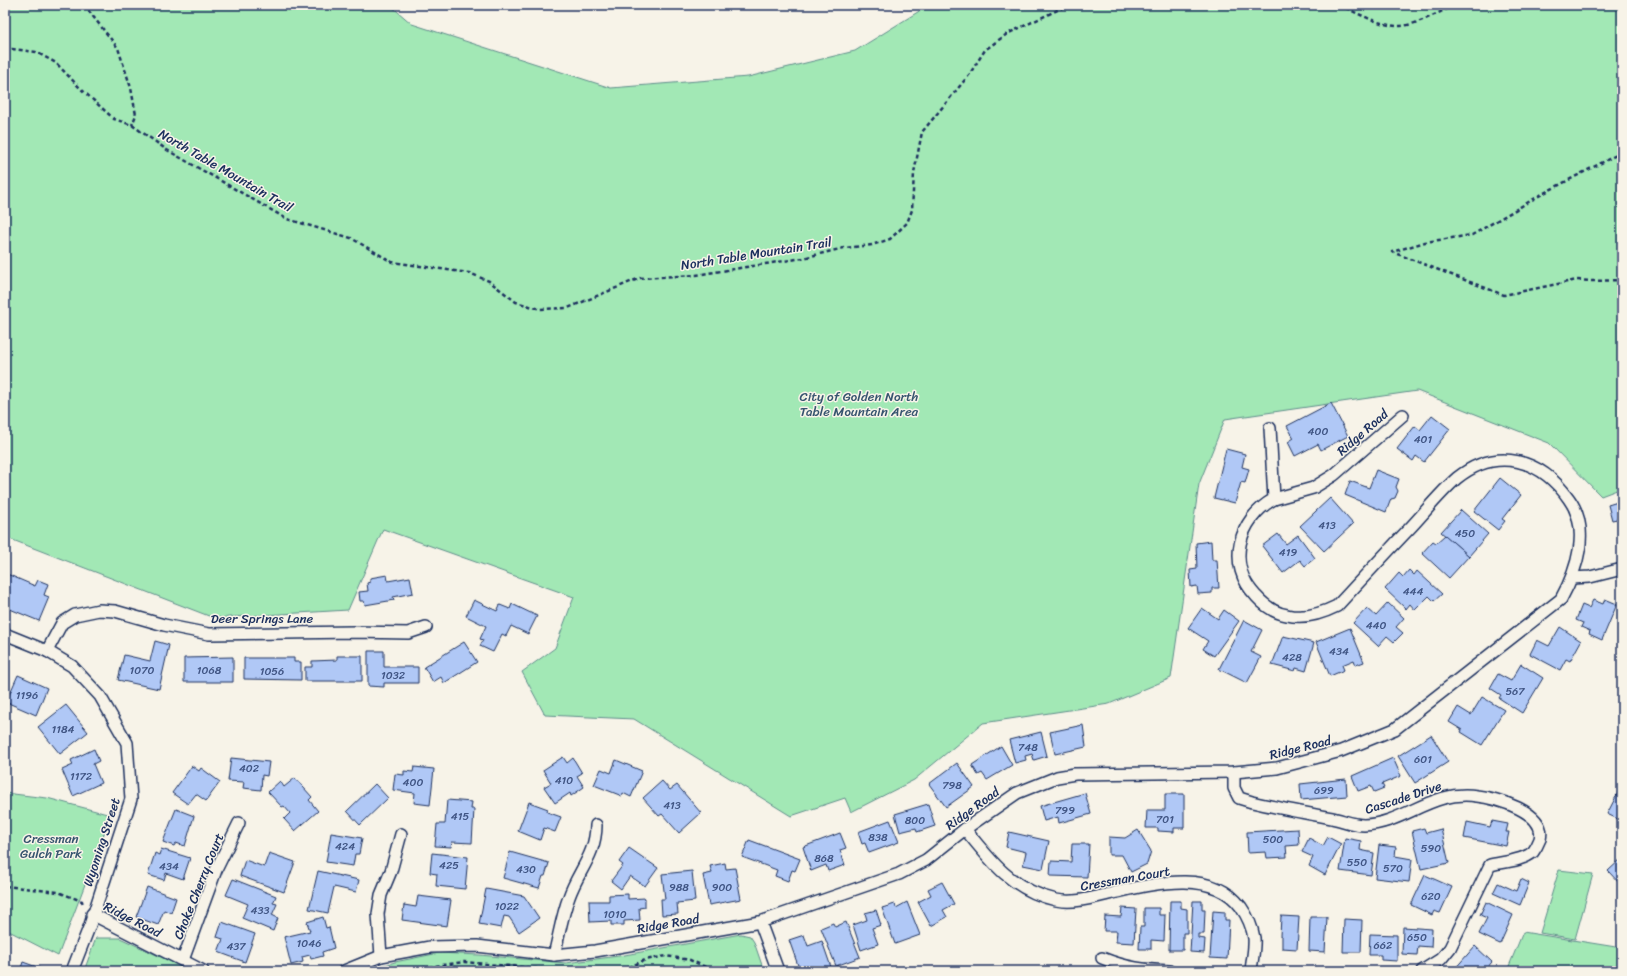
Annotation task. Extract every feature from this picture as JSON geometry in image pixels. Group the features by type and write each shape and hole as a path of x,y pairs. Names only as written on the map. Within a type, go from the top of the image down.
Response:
{"street":[{"name":"Ridge Road","path":"344,971 381,956 430,947 477,946 554,955 594,951 760,922 899,874 926,860 965,829 1017,793 1057,777 1075,774 1234,772 1277,768 1340,751 1395,729 1561,599 1572,578 1580,542 1579,528 1571,501 1550,476 1535,467 1510,460 1482,464 1456,479 1337,606 1312,615 1286,615 1265,606 1249,589 1240,570 1240,542 1244,528 1256,512 1274,499 1313,488 1334,475 1403,415"},
{"path":"1270,428 1274,499"},
{"path":"1572,578 1590,577 1622,569"},
{"name":"Deer Springs Lane","path":"47,651 62,623 75,615 99,610 116,611 164,625 210,634 355,632 408,633 426,627"},
{"name":"Wyoming Street","path":"5,634 47,651 72,666 100,696 127,743 131,799 72,971"},
{"name":"Cascade Drive","path":"1234,772 1234,788 1239,798 1364,825 1393,818 1441,797 1457,795 1475,795 1491,798 1528,814 1536,820 1540,828 1538,845 1532,852 1521,858 1490,865 1450,948 1441,958 1422,971"},
{"name":"Choke Cherry Court","path":"183,960 216,870 239,823"},
{"path":"554,955 568,898 576,879 587,862 596,840 596,825"},
{"name":"Cressman Court","path":"965,829 980,848 1012,882 1035,894 1058,901 1080,900 1145,886 1190,882 1210,885 1225,891 1238,903 1249,919 1254,938 1251,971"},
{"path":"381,956 378,914 381,895 391,871 401,834"},
{"name":"Ridge Road","path":"92,914 204,971"},
{"path":"760,922 778,971"},
{"path":"1102,958 1122,966 1142,970 1170,971"}],"path":[{"path":"84,5 118,48 132,95 136,115 132,125"},
{"name":"North Table Mountain Trail","path":"5,51 12,49 36,52 56,63 81,89 114,119 132,125 167,150 287,219 351,238 392,262 469,273 489,281 516,302 540,309 568,308 640,278 696,275 803,258 844,248 872,245 890,239 907,224 912,210 914,173 922,132 969,75 985,50 1007,34 1068,5"},
{"path":"1340,5 1377,21 1401,26 1456,5"},
{"path":"1622,152 1544,193 1472,235 1425,242 1392,252 1504,296 1577,280 1622,280"},
{"path":"608,971 623,970 645,960 666,956 690,960 714,971"},
{"path":"401,971 464,962 564,971"}],"green space":[{"name":"City of Golden North Table Mountain Area","path":"5,5 390,5 412,24 611,88 748,77 855,51 929,5 1622,5 1622,488 1601,496 1549,443 1417,391 1225,419 1199,484 1171,678 1109,704 983,723 914,780 851,812 845,798 791,816 634,719 545,715 522,672 555,648 574,597 383,529 348,610 214,618 5,537"},
{"name":"Cressman Gulch Park","path":"5,793 47,798 111,815 58,956 5,929"},
{"path":"1559,870 1593,874 1575,939 1540,933"},
{"path":"1523,932 1622,948 1622,971 1507,971"},
{"path":"741,934 750,936 754,942 764,971 366,971 395,962 439,953 566,963 619,956"},
{"path":"96,938 120,938 191,971 84,971"}],"building":[{"path":"1331,403 1348,436 1321,450 1318,444 1295,456 1288,442 1294,438 1287,426"},
{"path":"1432,415 1450,429 1424,462 1416,456 1413,461 1397,449 1415,426 1420,430"},
{"path":"1226,449 1245,454 1242,467 1249,469 1245,483 1241,482 1235,503 1214,498"},
{"path":"1376,470 1399,479 1396,487 1398,491 1395,498 1391,499 1386,512 1345,495 1350,481 1369,488"},
{"path":"1500,478 1521,495 1502,519 1505,521 1498,530 1474,511"},
{"path":"1330,498 1353,524 1324,551 1300,526"},
{"path":"1621,498 1622,518 1612,520 1608,505 1621,501"},
{"path":"1461,510 1488,534 1469,556 1441,532"},
{"path":"1278,534 1286,544 1298,535 1315,558 1305,566 1300,560 1283,573 1262,546"},
{"path":"1445,535 1469,556 1449,578 1422,553 1433,541 1436,543"},
{"path":"1211,541 1212,560 1217,560 1219,588 1212,588 1212,593 1198,594 1197,586 1191,587 1190,570 1197,569 1196,543"},
{"path":"1409,570 1414,575 1417,571 1442,594 1434,601 1429,596 1415,610 1410,604 1406,609 1385,589 1399,573 1403,577"},
{"path":"7,574 35,586 38,580 48,584 44,595 49,597 39,621 5,607 5,578"},
{"path":"387,575 388,581 410,577 413,593 393,597 394,600 365,605 364,601 360,601 359,592 368,591 367,583 370,582 370,578"},
{"path":"1605,599 1617,604 1602,640 1589,634 1590,631 1581,627 1583,623 1576,620 1582,605 1589,608 1593,600 1603,604"},
{"path":"474,600 497,611 500,605 510,609 512,604 537,616 528,634 511,626 506,636 502,634 493,652 480,646 483,640 480,639 486,626 466,616"},
{"path":"1388,603 1404,618 1396,627 1403,633 1394,642 1387,636 1378,646 1353,623 1367,608 1376,616"},
{"path":"1202,608 1218,619 1224,610 1239,621 1214,656 1203,649 1208,641 1188,628"},
{"path":"1244,620 1262,630 1251,652 1261,657 1247,683 1219,669"},
{"path":"1560,627 1581,641 1570,661 1566,659 1560,670 1530,654 1537,640 1549,646"},
{"path":"1350,628 1364,662 1356,665 1354,660 1342,665 1344,670 1330,676 1316,642"},
{"path":"1283,636 1314,643 1306,671 1296,668 1295,671 1272,665"},
{"path":"155,641 169,645 159,689 118,680 124,655 150,661"},
{"path":"464,642 477,662 444,683 441,677 433,682 424,667"},
{"path":"368,651 384,651 384,667 418,667 418,683 384,683 384,687 368,686"},
{"path":"337,656 362,656 362,681 305,681 305,667 312,667 312,661 337,660"},
{"path":"233,657 233,682 184,682 184,658"},
{"path":"244,658 294,658 294,662 301,662 301,680 244,679"},
{"path":"1521,664 1543,678 1522,713 1499,698 1501,695 1490,688 1498,674 1511,681"},
{"path":"5,671 9,672 5,681"},
{"path":"18,675 47,688 36,715 6,702"},
{"path":"1482,697 1504,710 1482,745 1461,732 1462,730 1449,722 1458,707 1471,715"},
{"path":"66,705 88,732 60,754 38,727"},
{"path":"1083,725 1086,747 1055,754 1050,732"},
{"path":"1041,732 1047,756 1034,760 1032,754 1025,756 1026,760 1015,763 1009,740"},
{"path":"1431,735 1448,762 1415,783 1398,756"},
{"path":"1001,746 1012,765 987,780 982,773 978,775 972,765"},
{"path":"94,749 99,761 93,764 101,783 73,796 62,770 73,765 71,760"},
{"path":"563,757 567,763 573,758 582,773 577,776 584,787 571,796 570,793 555,803 544,787 551,783 543,770"},
{"path":"231,758 269,762 267,776 262,775 261,790 243,788 244,782 228,781"},
{"path":"1393,758 1401,776 1382,784 1384,788 1374,792 1371,786 1358,791 1352,776"},
{"path":"616,760 642,771 631,797 623,793 622,796 594,785 601,769 611,773"},
{"path":"957,763 974,787 946,807 929,784"},
{"path":"192,766 199,771 201,768 220,782 206,801 196,794 188,804 172,793"},
{"path":"414,767 434,769 430,805 414,803 415,793 393,790 395,774 404,775 404,771 413,772"},
{"path":"295,778 312,797 309,800 318,811 295,831 284,819 290,813 268,792 280,781 284,787"},
{"path":"1346,779 1347,796 1301,800 1300,784"},
{"path":"662,781 670,790 677,785 701,813 679,833 662,814 659,816 643,798"},
{"path":"375,784 388,798 360,825 347,811"},
{"path":"1622,785 1622,821 1607,814"},
{"path":"1085,793 1091,814 1059,823 1058,817 1044,821 1040,806"},
{"path":"1165,794 1184,794 1184,828 1174,828 1174,832 1158,831 1158,828 1146,828 1147,810 1165,810"},
{"path":"447,800 472,802 471,809 474,809 472,843 452,842 451,847 435,846 437,824 445,824"},
{"path":"529,802 548,809 547,812 561,817 555,832 544,828 540,840 518,831"},
{"path":"928,804 935,826 917,832 916,828 900,832 895,814"},
{"path":"176,809 194,816 185,846 176,843 174,846 163,842"},
{"path":"890,820 899,842 869,853 865,843 862,844 858,832"},
{"path":"1492,821 1508,824 1506,832 1509,832 1506,846 1464,838 1467,822 1490,827"},
{"path":"1424,828 1426,833 1441,829 1449,863 1421,869 1412,831"},
{"path":"1298,829 1299,845 1286,846 1287,857 1267,858 1266,852 1248,853 1247,832"},
{"path":"1138,830 1151,851 1147,864 1131,872 1122,855 1109,855 1109,837 1125,838"},
{"path":"1009,832 1049,841 1043,869 1023,865 1026,852 1006,847"},
{"path":"331,833 362,838 359,854 355,854 353,866 326,862"},
{"path":"840,833 846,848 840,850 845,865 828,871 826,865 811,871 803,847"},
{"path":"1328,837 1341,844 1325,875 1309,866 1313,857 1302,852 1309,838 1323,846"},
{"path":"1345,838 1361,841 1360,850 1374,853 1371,875 1340,871"},
{"path":"749,840 800,859 795,871 792,870 788,881 775,876 777,870 742,857"},
{"path":"1072,844 1089,844 1087,877 1050,876 1051,861 1071,862"},
{"path":"1379,845 1396,847 1395,856 1412,859 1409,882 1375,878"},
{"path":"629,848 658,868 645,886 630,876 621,889 611,881 623,865 619,862"},
{"path":"161,849 190,858 183,879 166,873 164,880 148,875 155,853 159,855"},
{"path":"510,852 549,863 539,888 503,878"},
{"path":"269,853 295,862 284,892 240,876 245,860 264,867"},
{"path":"432,853 468,857 465,889 436,886 437,874 430,873"},
{"path":"1622,858 1622,886 1608,871"},
{"path":"725,863 726,869 735,868 741,899 709,905 703,875 712,873 710,866"},
{"path":"318,871 359,880 356,892 334,887 328,913 309,909"},
{"path":"692,871 695,901 677,903 678,914 662,915 661,899 665,899 662,874"},
{"path":"1425,875 1452,887 1440,913 1434,911 1432,915 1411,905"},
{"path":"233,879 276,896 273,903 277,904 272,915 278,918 273,931 242,918 248,904 226,895"},
{"path":"1521,879 1529,883 1520,905 1493,893 1498,883 1516,891"},
{"path":"942,882 954,904 943,910 947,917 931,926 918,902 931,895 928,889"},
{"path":"147,887 176,898 171,913 164,910 158,925 136,917"},
{"path":"486,889 524,896 539,918 519,932 509,917 504,916 501,928 479,924"},
{"path":"628,894 628,899 645,898 645,907 639,908 640,920 624,921 624,925 611,925 611,921 590,922 589,901 609,901 609,895"},
{"path":"418,896 451,900 447,926 402,920 404,905 416,907"},
{"path":"1170,901 1181,901 1181,908 1187,909 1187,933 1183,933 1183,950 1169,950"},
{"path":"1193,901 1202,901 1202,910 1205,910 1204,934 1198,934 1198,938 1205,939 1204,953 1190,952"},
{"path":"907,902 920,935 895,944 882,908 895,904 896,908"},
{"path":"1486,902 1513,915 1500,944 1479,934 1487,918 1480,915"},
{"path":"1122,908 1136,909 1134,943 1116,942 1117,931 1104,931 1105,916 1121,917"},
{"path":"1144,908 1159,908 1159,915 1165,915 1164,941 1151,940 1151,949 1139,949 1140,927 1144,927"},
{"path":"876,910 881,925 872,928 878,944 861,950 853,925 867,920 865,913"},
{"path":"1213,911 1225,912 1225,920 1229,920 1227,959 1210,958"},
{"path":"1281,916 1299,917 1297,949 1282,948 1282,936 1280,936"},
{"path":"323,917 326,928 329,927 334,948 322,952 323,956 311,959 310,955 302,957 303,962 291,965 284,937 310,931 307,922"},
{"path":"1310,917 1327,917 1325,952 1309,951"},
{"path":"1344,919 1362,920 1361,952 1343,952"},
{"path":"222,922 255,934 245,962 218,952 223,939 217,937"},
{"path":"846,922 860,957 836,966 821,928 833,923 835,927"},
{"path":"1403,927 1432,929 1431,947 1418,946 1417,955 1402,954"},
{"path":"1370,934 1397,935 1397,961 1381,960 1381,955 1369,955"},
{"path":"804,935 808,946 822,941 832,970 800,971 789,940"},
{"path":"1475,946 1492,962 1485,970 1453,971"},
{"path":"23,962 45,970 20,971"}]}
